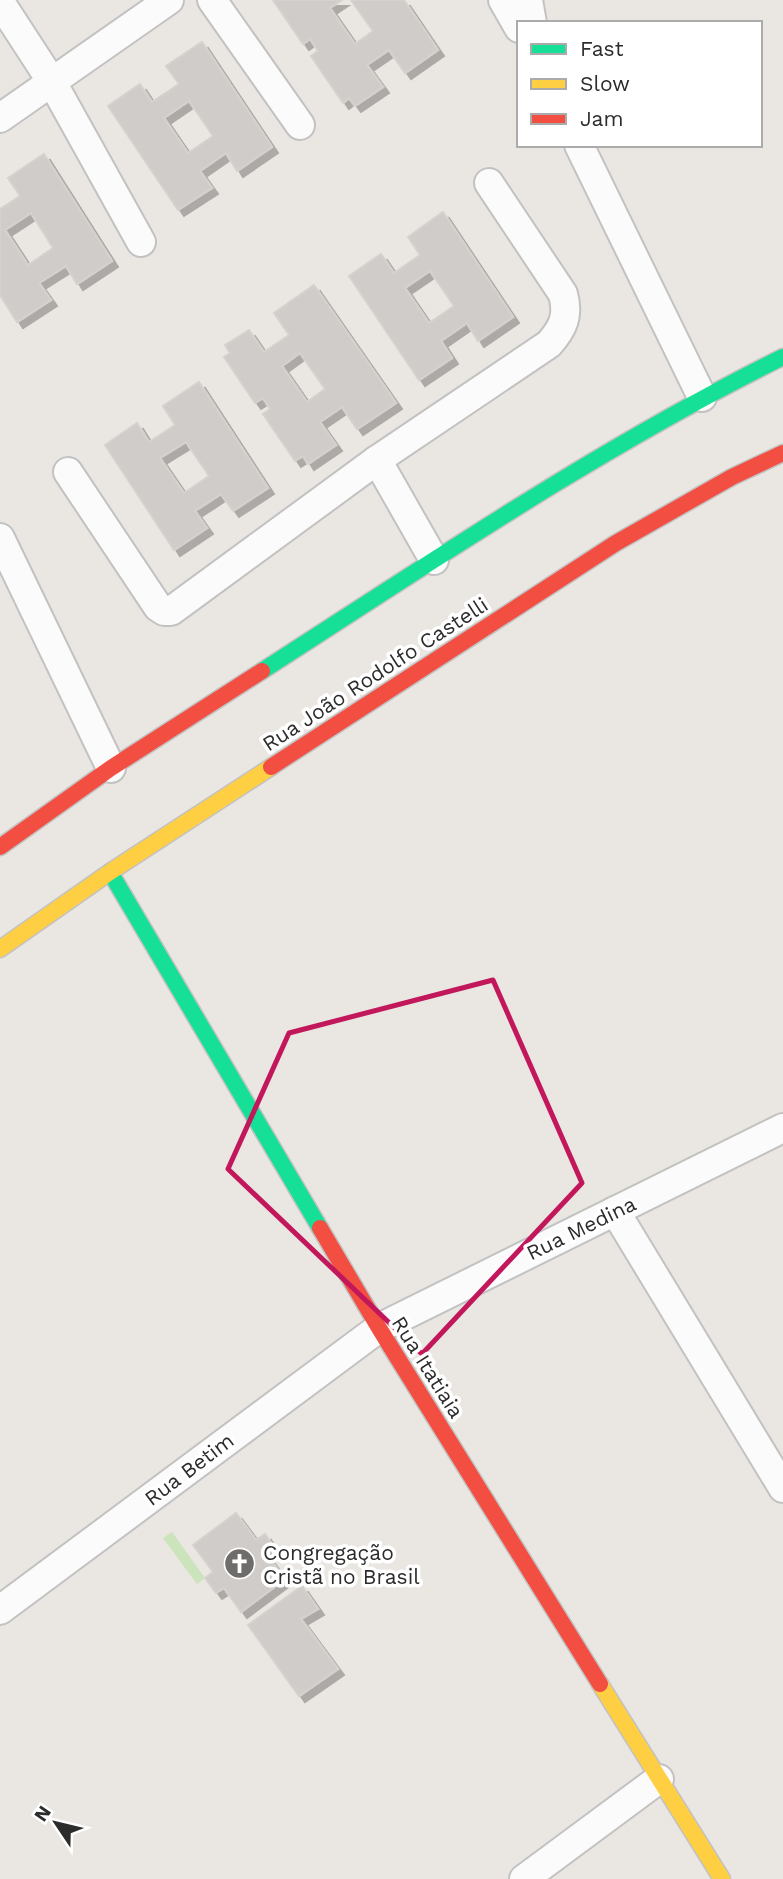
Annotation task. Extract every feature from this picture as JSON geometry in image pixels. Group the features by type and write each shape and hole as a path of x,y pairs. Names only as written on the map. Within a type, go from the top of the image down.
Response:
{"street":[{"path":"0,118 169,0"},
{"path":"212,0 300,125"},
{"path":"503,0 517,24"},
{"path":"528,0 532,21"},
{"path":"0,2 52,82 141,242"},
{"path":"580,147 702,397"},
{"path":"68,472 158,607 171,611 377,460 549,344 561,330 567,307 564,294 489,183"},
{"path":"0,847 111,768 565,476 702,397 783,356"},
{"name":"Rua João Rodolfo Castelli","path":"0,949 110,872 616,542 732,477 783,453"},
{"path":"377,460 434,560"},
{"path":"0,538 111,768"},
{"name":"Rua Itatiaia","path":"110,872 379,1328 722,1879"},
{"name":"Rua Medina","path":"379,1328 783,1128"},
{"path":"615,1211 783,1488"},
{"name":"Rua Betim","path":"0,1610 379,1328"},
{"path":"524,1879 659,1779"}],"highlighted area":[{"path":"493,980 582,1183 422,1354 228,1169 289,1033"}],"green space":[{"path":"172,1532 205,1578 197,1584 163,1538"}],"building":[{"path":"273,0 342,0 330,8 355,44 373,31 351,0 404,0 438,50 405,73 389,50 367,65 383,87 355,106 349,98 343,103 311,56 318,51 310,39 303,44"},
{"path":"202,42 272,147 237,171 226,153 200,171 212,188 178,210 108,106 140,84 152,102 179,84 166,66","holes":["189,101 213,136 188,153 164,118"]},
{"path":"44,154 112,261 77,284 66,266 39,283 51,300 17,322 0,295 0,209 20,196 8,178","holes":["31,213 53,248 28,265 5,230"]},
{"path":"443,212 513,317 478,341 467,323 441,341 452,358 419,380 349,276 381,254 394,273 420,255 408,237","holes":["430,271 454,306 429,323 405,288"]},
{"path":"314,285 396,403 357,429 342,407 320,422 336,445 308,464 303,456 295,461 263,414 270,409 263,398 255,403 224,357 230,353 225,345 249,330 264,352 289,335 274,313","holes":["300,353 325,389 307,402 282,366"]},
{"path":"199,382 268,488 233,511 221,494 195,511 207,528 174,550 105,445 137,423 149,442 175,425 163,406","holes":["186,442 209,476 184,493 160,458"]},
{"name":"Congregação Cristã no Brasil","path":"236,1513 256,1540 265,1534 275,1549 267,1555 285,1579 241,1612 224,1588 216,1593 205,1578 213,1572 193,1545"},
{"path":"302,1586 318,1609 301,1619 338,1669 299,1696 248,1625"}],"traffic: fast":[{"path":"262,671 518,506 649,429 783,357"},
{"path":"110,872 320,1228"}],"traffic: slow":[{"path":"0,949 110,872 271,767"},
{"path":"600,1684 722,1879"}],"traffic: jam":[{"path":"271,767 616,543 732,477 783,453"},
{"path":"0,847 111,768 262,671"},
{"path":"320,1228 600,1684"}],"place":[{"name":"Congregação Cristã no Brasil","path":"240,1564"}]}
